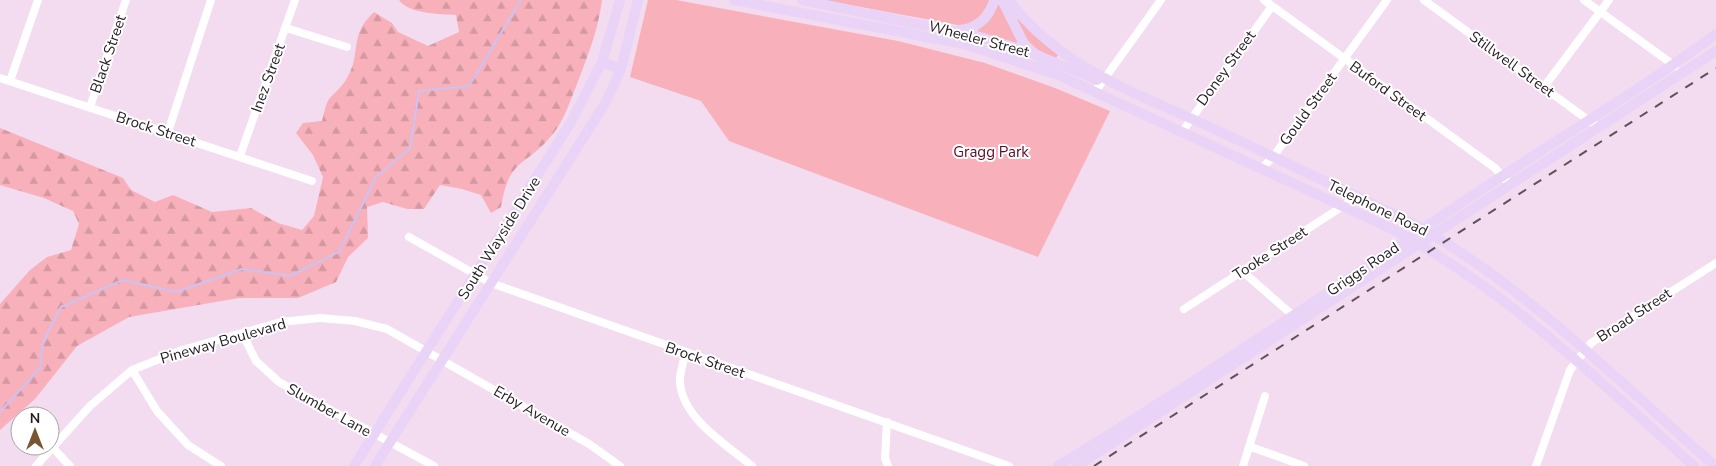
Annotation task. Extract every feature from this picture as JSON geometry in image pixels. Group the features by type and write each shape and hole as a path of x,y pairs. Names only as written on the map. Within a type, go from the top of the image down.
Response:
{"main road":[{"name":"South Wayside Drive","path":"354,466 428,352 571,122 602,62 620,0"},
{"name":"South Wayside Drive","path":"375,466 606,102 621,68 638,0"},
{"name":"Wheeler Street","path":"734,0 964,44 1058,75"},
{"name":"Wheeler Street","path":"802,0 951,30 1032,53 1104,79"},
{"path":"951,30 968,30 979,24 989,13 994,0"},
{"name":"Telephone Road","path":"1002,0 1013,25 1032,53 1058,75 1343,205 1410,238 1486,288 1576,361 1694,466"},
{"name":"Telephone Road","path":"1009,0 1025,21 1056,49 1104,79 1423,229 1498,277 1715,466"},
{"name":"Griggs Road","path":"1077,466 1297,319 1423,229 1674,65 1716,34"},
{"name":"Griggs Road","path":"1058,466 1420,244 1716,51"},
{"path":"602,62 621,68"}],"street":[{"path":"10,81 38,0"},
{"name":"Black Street","path":"90,107 126,0"},
{"path":"168,132 212,0"},
{"name":"Inez Street","path":"240,156 295,0"},
{"path":"1095,92 1161,0"},
{"name":"Buford Street","path":"1264,0 1495,168 1510,185"},
{"name":"Gould Street","path":"1262,168 1273,157 1387,0"},
{"name":"Stillwell Street","path":"1424,0 1599,128"},
{"path":"1584,0 1683,73"},
{"path":"1544,87 1609,0"},
{"name":"Doney Street","path":"1182,132 1190,118 1272,6"},
{"path":"286,28 347,48"},
{"name":"Brock Street","path":"0,78 312,181"},
{"name":"Tooke Street","path":"1184,309 1357,197"},
{"name":"Brock Street","path":"408,237 491,283 685,353 1010,466"},
{"name":"Broad Street","path":"1536,466 1570,370 1591,343 1716,263"},
{"path":"1242,271 1297,319"},
{"name":"Pineway Boulevard","path":"60,440 90,406 132,370 182,350 291,321 320,318 355,321 387,329 442,360"},
{"name":"Slumber Lane","path":"242,333 256,361 278,382 434,466"},
{"path":"685,353 680,383 688,408 708,429 752,466"},
{"name":"Erby Avenue","path":"442,360 589,444 620,466"},
{"path":"132,370 157,411 188,445 221,466"},
{"path":"1243,466 1266,396"},
{"path":"886,422 885,458 888,466"},
{"path":"1250,447 1304,466"},
{"path":"60,455 70,466"},
{"name":"Pineway Boulevard","path":"36,466 45,456"}],"green space":[{"path":"399,0 602,0 592,43 563,117 552,135 543,145 514,171 504,191 501,207 491,213 481,195 440,185 424,209 407,209 383,202 367,207 368,238 348,257 336,282 298,298 239,298 129,317 77,346 35,399 27,406 10,406 10,421 0,430 0,304 30,270 47,257 71,250 79,224 73,211 44,198 0,185 0,128 123,178 131,190 155,202 173,195 212,212 251,208 278,223 302,230 314,216 323,177 313,155 296,133 303,123 322,121 329,99 343,84 351,69 358,37 366,21 374,12 392,23 398,32 428,46 459,32 456,15 417,11 403,5"},
{"name":"Gragg Park","path":"648,0 676,0 898,41 985,63 1055,88 1110,111 1038,257 729,141 701,101 630,77"},
{"path":"823,0 990,0 985,9 973,22 963,26"},
{"path":"996,5 1000,5 1019,41 1016,43 978,32 977,28"},
{"path":"1019,18 1030,31 1058,55 1056,58 1035,48 1031,44 1016,20"}],"waterway":[{"path":"0,412 40,368 43,342 61,307 123,280 176,292 242,269 290,276 339,252 376,177 410,148 419,91 469,86 521,0"}],"railway":[{"path":"1094,466 1716,68"}]}
